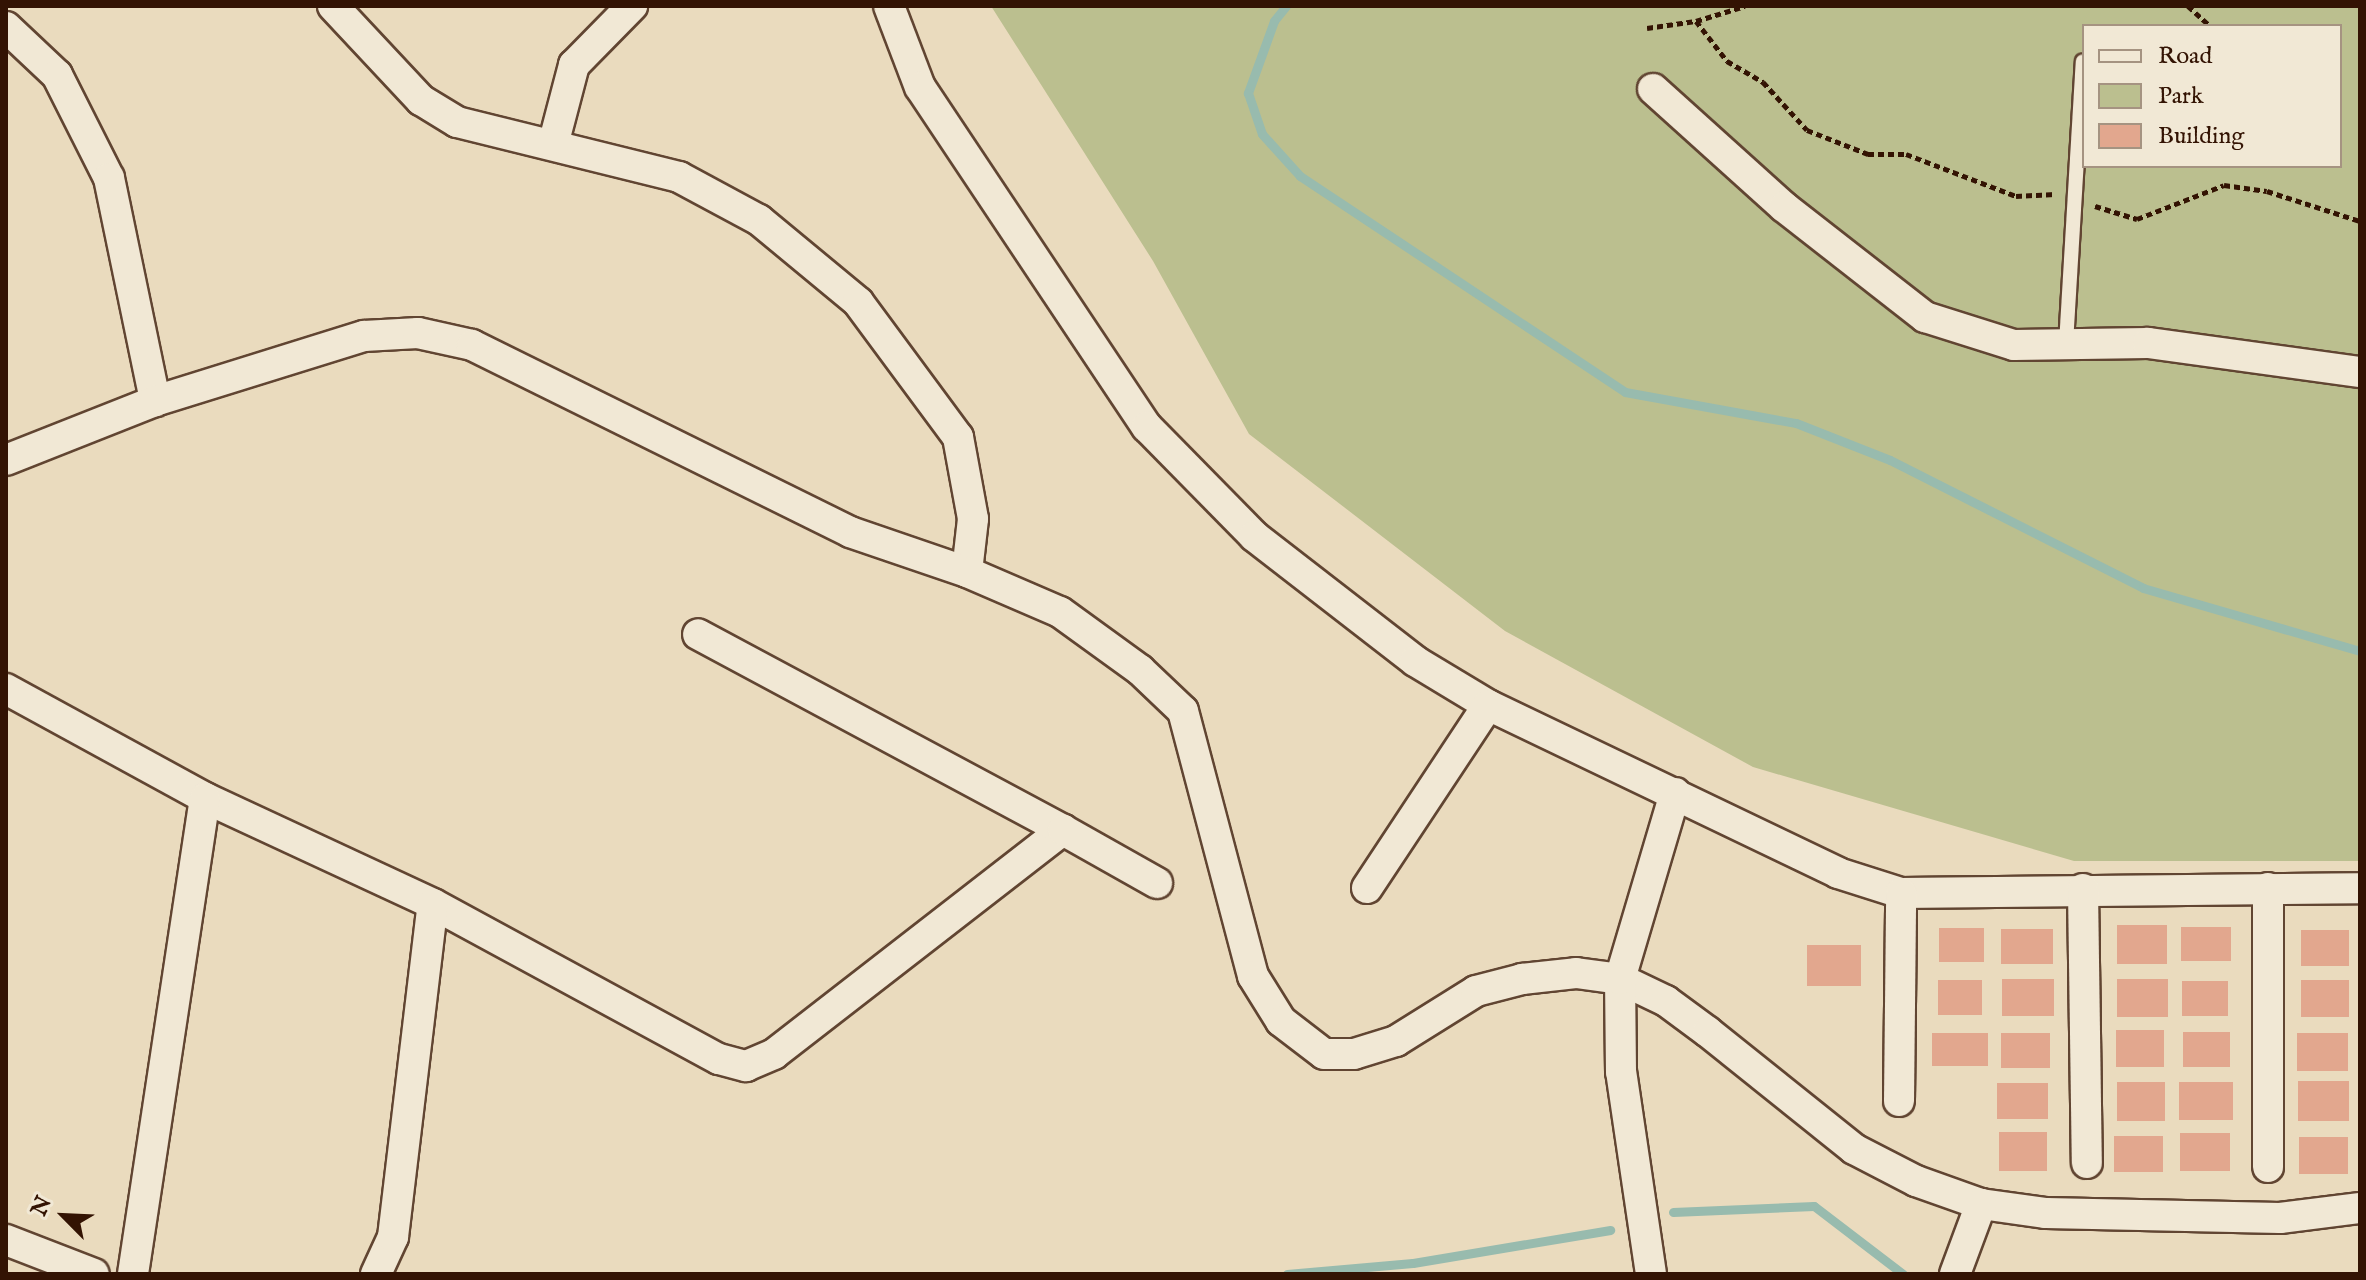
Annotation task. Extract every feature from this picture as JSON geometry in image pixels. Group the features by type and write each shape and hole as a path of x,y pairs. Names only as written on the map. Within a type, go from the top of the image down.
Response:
{"street":[{"path":"333,6 421,100 457,122 679,177 759,220 858,302 958,437 973,519 967,572"},
{"path":"553,145 574,65 632,6"},
{"path":"889,6 920,87 1147,427 1254,536 1415,661 1488,705 1838,873 1901,893 2360,888"},
{"path":"6,27 57,75 109,178 155,401"},
{"path":"1653,89 1784,207 1925,317 2014,345 2148,343 2360,372"},
{"path":"6,460 155,401 364,336 418,333 459,342 520,364 850,532 967,572 1060,612 1140,670 1183,711 1253,976 1281,1021 1324,1054 1354,1054 1396,1041 1476,991 1522,979 1576,973 1620,979 1666,1001 1854,1149 1916,1181 1981,1204 2046,1213 2280,1218 2360,1208"},
{"path":"698,634 1157,883"},
{"path":"6,689 205,798 433,904 719,1059 746,1066 774,1054 1063,830"},
{"path":"1367,888 1488,705"},
{"path":"1651,1274 1621,1072 1620,979 1675,793"},
{"path":"133,1274 205,798"},
{"path":"2268,888 2268,1167"},
{"path":"2083,889 2087,1163"},
{"path":"1899,1101 1901,893"},
{"path":"376,1274 393,1237 433,904"},
{"path":"1955,1274 1981,1204"},
{"path":"6,1240 94,1274"}],"lane":[{"path":"2066,344 2082,79"}],"path":[{"path":"1647,28 1696,21 1745,6"},
{"path":"2188,6 2208,24"},
{"path":"1696,21 1727,61 1763,82 1807,130 1868,154 1906,154 2016,196 2070,198"},
{"path":"2083,202 2137,219 2224,185 2267,191 2360,221"}],"green space":[{"path":"991,6 2360,6 2360,861 2074,861 1753,767 1505,631 1249,434 1153,261"}],"building":[{"path":"2117,925 2167,925 2167,964 2117,964"},
{"path":"2181,927 2231,927 2231,961 2181,961"},
{"path":"1939,928 1984,928 1984,962 1939,962"},
{"path":"2001,929 2053,929 2053,964 2001,964"},
{"path":"2301,930 2349,930 2349,966 2301,966"},
{"path":"1807,945 1861,945 1861,986 1807,986"},
{"path":"2002,979 2054,979 2054,1016 2002,1016"},
{"path":"2117,979 2168,979 2168,1017 2117,1017"},
{"path":"1938,980 1982,980 1982,1015 1938,1015"},
{"path":"2301,980 2349,980 2349,1017 2301,1017"},
{"path":"2182,981 2228,981 2228,1016 2182,1016"},
{"path":"2116,1030 2164,1030 2164,1067 2116,1067"},
{"path":"2183,1032 2230,1032 2230,1067 2183,1067"},
{"path":"1932,1033 1988,1033 1988,1066 1932,1066"},
{"path":"2001,1033 2050,1033 2050,1068 2001,1068"},
{"path":"2297,1033 2348,1033 2348,1071 2297,1071"},
{"path":"2298,1081 2349,1081 2349,1121 2298,1121"},
{"path":"2117,1082 2165,1082 2165,1121 2117,1121"},
{"path":"2179,1082 2233,1082 2233,1120 2179,1120"},
{"path":"1997,1083 2048,1083 2048,1119 1997,1119"},
{"path":"1999,1132 2047,1132 2047,1171 1999,1171"},
{"path":"2180,1133 2230,1133 2230,1171 2180,1171"},
{"path":"2114,1136 2163,1136 2163,1172 2114,1172"},
{"path":"2299,1137 2348,1137 2348,1174 2299,1174"}],"waterway":[{"path":"1286,6 1274,21 1248,93 1262,134 1300,176 1625,392 1796,423 1890,460 2143,588 2360,651"},
{"path":"1673,1212 1814,1206 1903,1274"},
{"path":"1287,1274 1413,1263 1610,1230"}]}
